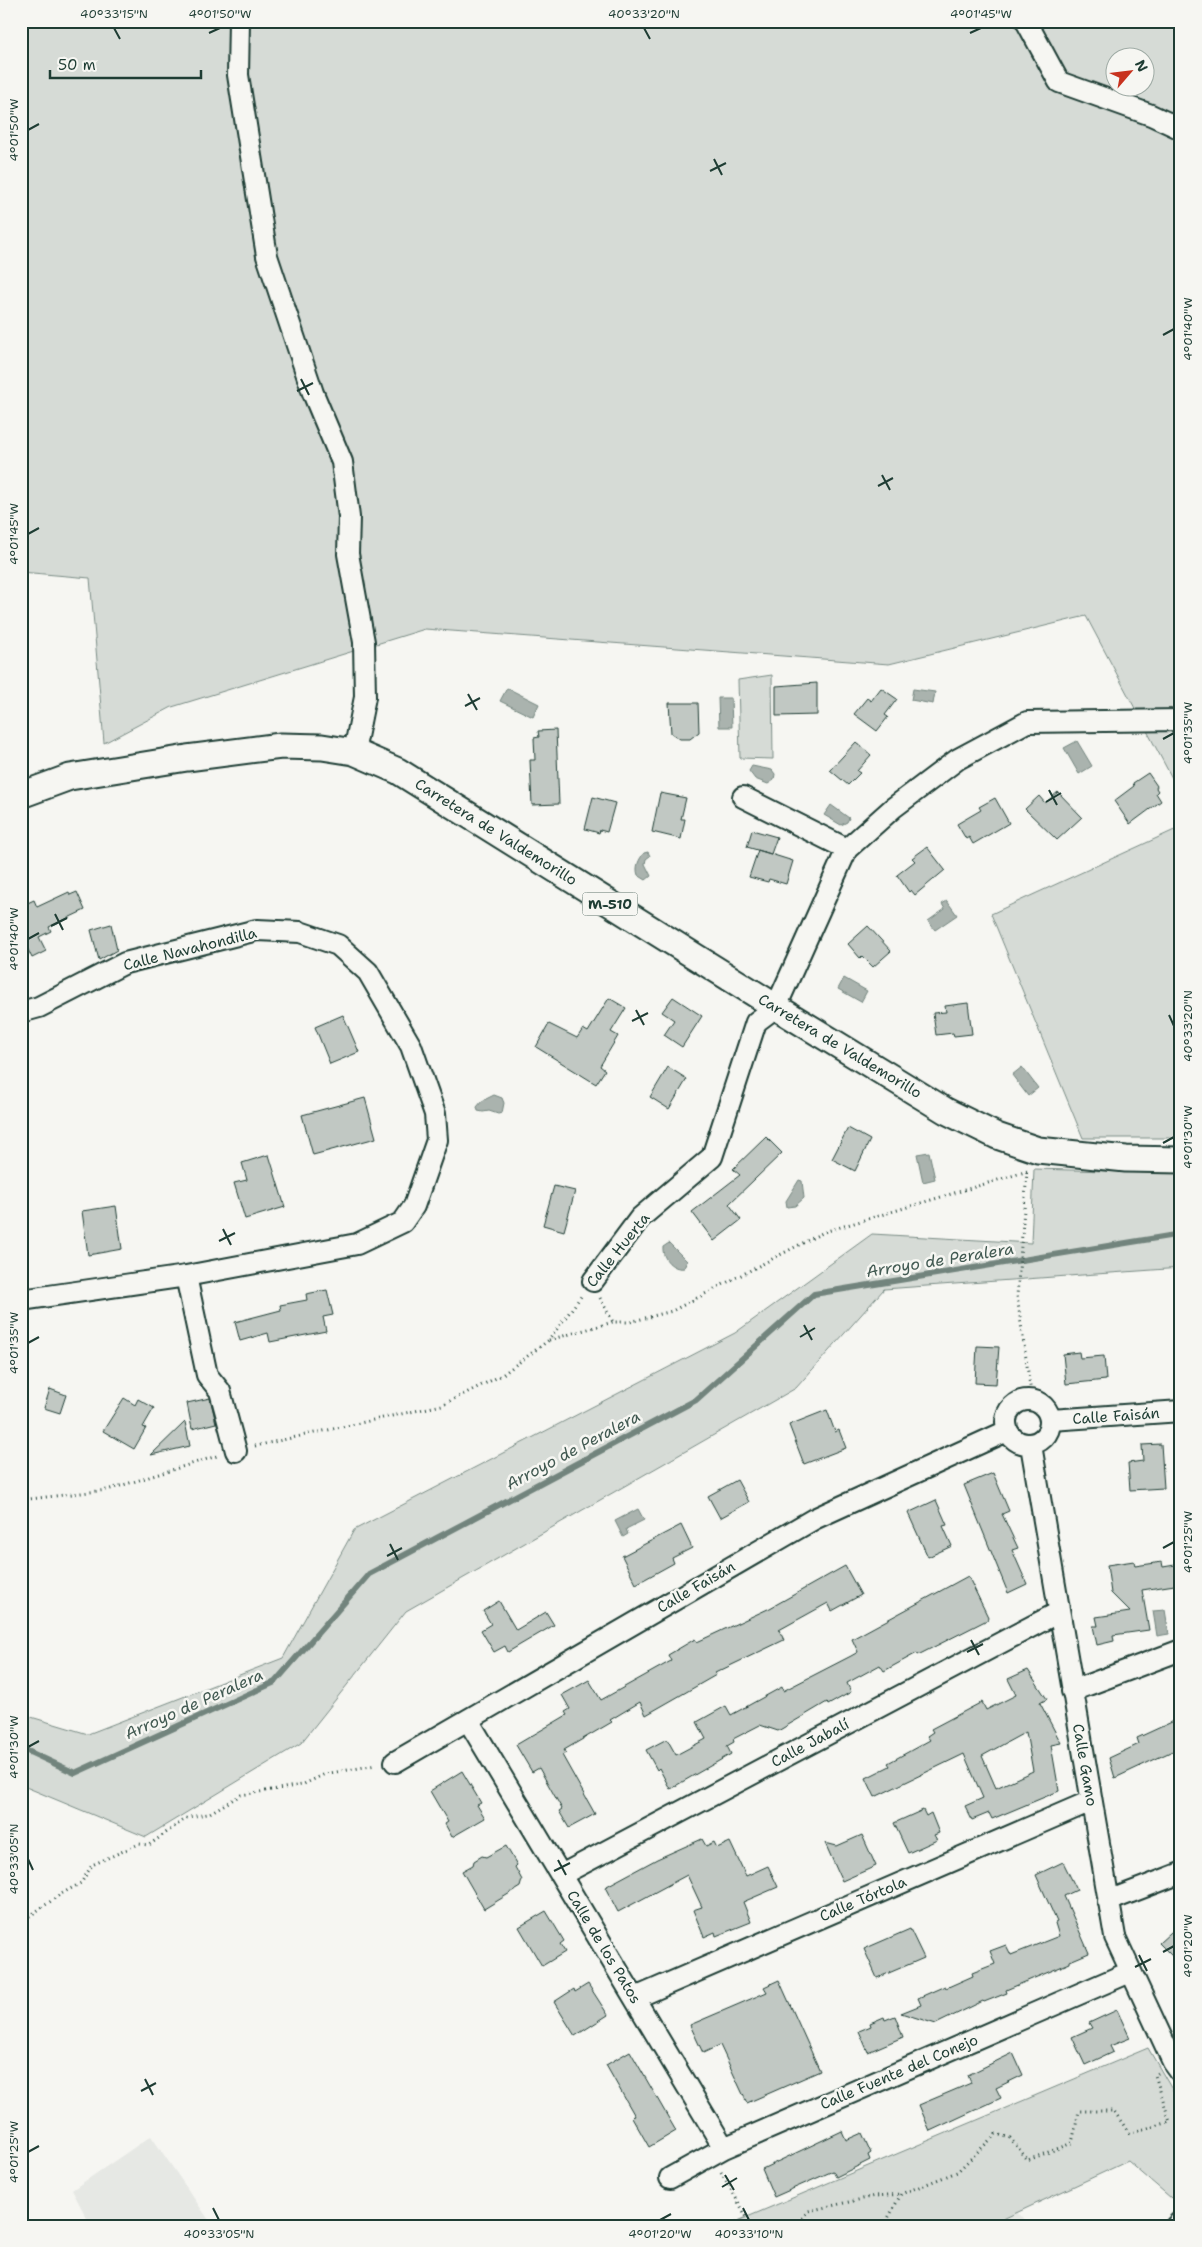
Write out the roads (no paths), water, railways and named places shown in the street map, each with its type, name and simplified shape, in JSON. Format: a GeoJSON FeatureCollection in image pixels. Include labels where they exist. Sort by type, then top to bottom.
{"type":"FeatureCollection","features":[{"type":"Feature","properties":{"kind":"main road","name":"Carretera de Valdemorillo"},"geometry":{"type":"LineString","coordinates":[[21,796],[70,777],[236,751],[281,746],[322,747],[354,752],[398,770],[776,1007],[946,1111],[997,1136],[1038,1150],[1126,1159],[1181,1160]]}},
{"type":"Feature","properties":{"kind":"street"},"geometry":{"type":"LineString","coordinates":[[240,21],[238,75],[267,256],[313,394],[342,462],[349,517],[348,554],[364,642],[365,697],[354,752]]}},
{"type":"Feature","properties":{"kind":"street"},"geometry":{"type":"LineString","coordinates":[[1026,21],[1059,82],[1151,115],[1181,129]]}},
{"type":"Feature","properties":{"kind":"street"},"geometry":{"type":"LineString","coordinates":[[776,1007],[847,849],[893,808],[958,759],[1027,722],[1181,720]]}},
{"type":"Feature","properties":{"kind":"street"},"geometry":{"type":"LineString","coordinates":[[743,797],[847,849]]}},
{"type":"Feature","properties":{"kind":"street","name":"Calle Navahondilla"},"geometry":{"type":"LineString","coordinates":[[21,1012],[39,1007],[125,963],[258,930],[300,932],[338,945],[368,972],[411,1046],[435,1114],[437,1140],[414,1206],[403,1222],[358,1244],[186,1276],[21,1300]]}},
{"type":"Feature","properties":{"kind":"street","name":"Calle Huerta"},"geometry":{"type":"LineString","coordinates":[[593,1280],[640,1218],[712,1157],[756,1022],[776,1007]]}},
{"type":"Feature","properties":{"kind":"street"},"geometry":{"type":"LineString","coordinates":[[186,1276],[207,1375],[220,1391],[236,1450]]}},
{"type":"Feature","properties":{"kind":"street"},"geometry":{"type":"LineString","coordinates":[[1023,1400],[1032,1400],[1041,1404],[1048,1411],[1051,1420],[1050,1429],[1046,1436],[1040,1442],[1031,1445],[1022,1444],[1013,1439],[1007,1431],[1006,1421],[1008,1412],[1014,1404],[1023,1400]]}},
{"type":"Feature","properties":{"kind":"street","name":"Calle Faisán"},"geometry":{"type":"LineString","coordinates":[[1051,1420],[1181,1411]]}},
{"type":"Feature","properties":{"kind":"street","name":"Calle Faisán"},"geometry":{"type":"LineString","coordinates":[[395,1762],[814,1519],[1007,1431]]}},
{"type":"Feature","properties":{"kind":"street","name":"Calle Gamo"},"geometry":{"type":"LineString","coordinates":[[1031,1445],[1115,1936],[1130,1972],[1177,2067]]}},
{"type":"Feature","properties":{"kind":"street","name":"Calle Jabalí"},"geometry":{"type":"LineString","coordinates":[[561,1875],[1059,1612]]}},
{"type":"Feature","properties":{"kind":"street"},"geometry":{"type":"LineString","coordinates":[[1072,1691],[1181,1650]]}},
{"type":"Feature","properties":{"kind":"street","name":"Calle de los Patos"},"geometry":{"type":"LineString","coordinates":[[468,1720],[635,1998],[717,2152]]}},
{"type":"Feature","properties":{"kind":"street","name":"Calle Tórtola"},"geometry":{"type":"LineString","coordinates":[[635,1998],[1091,1801]]}},
{"type":"Feature","properties":{"kind":"street"},"geometry":{"type":"LineString","coordinates":[[1108,1902],[1181,1873]]}},
{"type":"Feature","properties":{"kind":"street","name":"Calle Fuente del Conejo"},"geometry":{"type":"LineString","coordinates":[[670,2178],[717,2152],[1130,1972]]}},
{"type":"Feature","properties":{"kind":"street"},"geometry":{"type":"LineString","coordinates":[[1176,2226],[1181,2221]]}},
{"type":"Feature","properties":{"kind":"waterway","name":"Arroyo de Peralera"},"geometry":{"type":"LineString","coordinates":[[21,1748],[75,1773],[275,1682],[369,1574],[696,1400],[814,1294],[1181,1234]]}}]}
